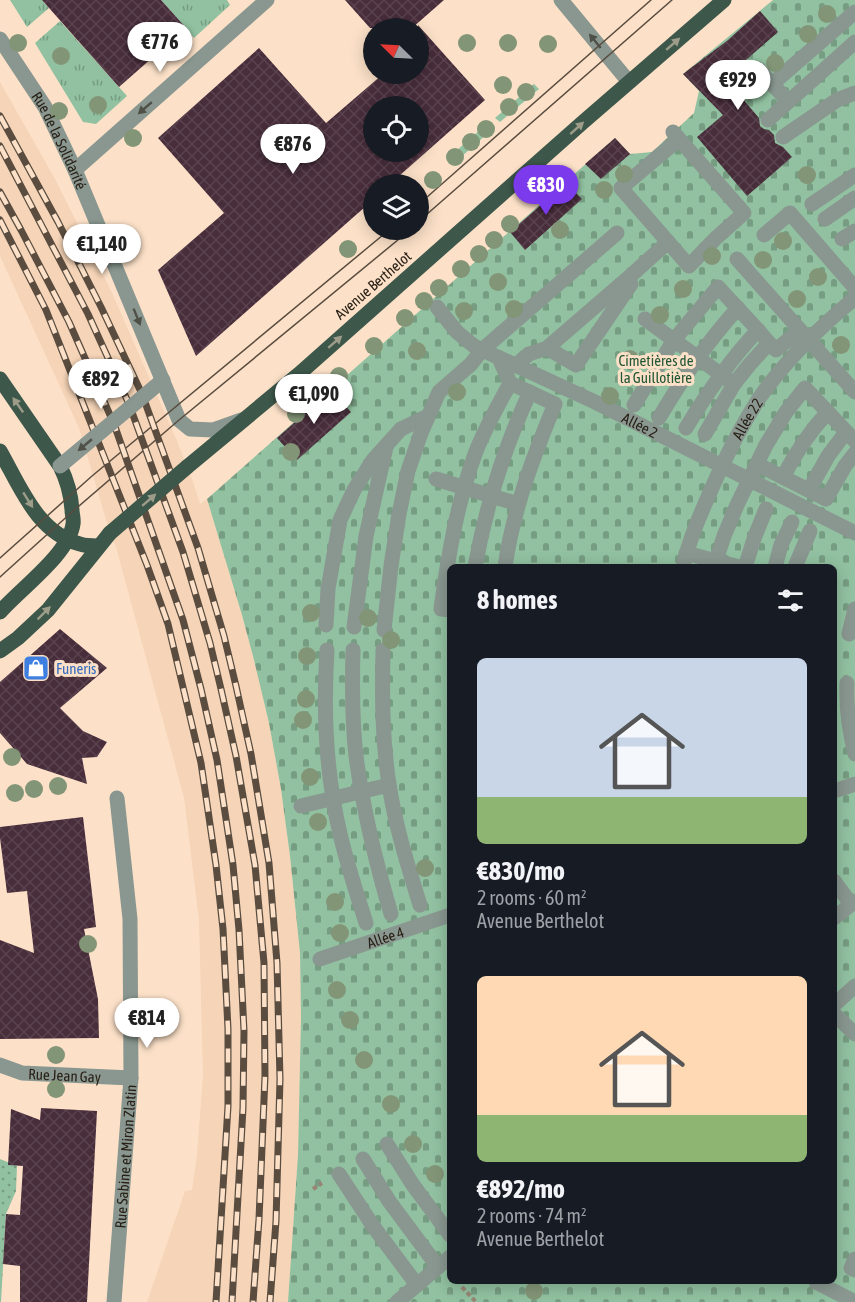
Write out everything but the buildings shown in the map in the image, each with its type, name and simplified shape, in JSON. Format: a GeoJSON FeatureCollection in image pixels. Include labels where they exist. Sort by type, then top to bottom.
{"type":"FeatureCollection","features":[{"type":"Feature","properties":{"kind":"main road","name":"Avenue Berthelot"},"geometry":{"type":"LineString","coordinates":[[0,651],[18,638],[48,610],[111,532],[298,374],[724,0]]}},
{"type":"Feature","properties":{"kind":"main road"},"geometry":{"type":"LineString","coordinates":[[0,379],[60,466],[71,496],[74,524],[55,559],[0,612]]}},
{"type":"Feature","properties":{"kind":"main road"},"geometry":{"type":"LineString","coordinates":[[0,451],[41,521],[67,540],[81,545],[98,546]]}},
{"type":"Feature","properties":{"kind":"street"},"geometry":{"type":"LineString","coordinates":[[75,170],[267,0]]}},
{"type":"Feature","properties":{"kind":"street"},"geometry":{"type":"LineString","coordinates":[[561,0],[629,82]]}},
{"type":"Feature","properties":{"kind":"street"},"geometry":{"type":"LineString","coordinates":[[772,84],[855,12]]}},
{"type":"Feature","properties":{"kind":"street","name":"Rue de la Solidarité"},"geometry":{"type":"LineString","coordinates":[[0,39],[45,107],[75,170],[179,420],[190,429],[213,430],[242,420]]}},
{"type":"Feature","properties":{"kind":"street"},"geometry":{"type":"LineString","coordinates":[[768,120],[855,42]]}},
{"type":"Feature","properties":{"kind":"street"},"geometry":{"type":"LineString","coordinates":[[758,69],[788,101]]}},
{"type":"Feature","properties":{"kind":"street"},"geometry":{"type":"LineString","coordinates":[[783,136],[837,100],[855,82]]}},
{"type":"Feature","properties":{"kind":"street"},"geometry":{"type":"LineString","coordinates":[[837,100],[855,93]]}},
{"type":"Feature","properties":{"kind":"street"},"geometry":{"type":"LineString","coordinates":[[676,136],[744,213],[689,266],[668,242],[621,188],[676,136]]}},
{"type":"Feature","properties":{"kind":"street"},"geometry":{"type":"LineString","coordinates":[[812,204],[855,175]]}},
{"type":"Feature","properties":{"kind":"street"},"geometry":{"type":"LineString","coordinates":[[825,219],[855,198]]}},
{"type":"Feature","properties":{"kind":"street"},"geometry":{"type":"LineString","coordinates":[[764,235],[790,213],[855,288]]}},
{"type":"Feature","properties":{"kind":"street"},"geometry":{"type":"LineString","coordinates":[[384,630],[391,566],[408,471],[439,392],[471,364],[482,350],[617,233]]}},
{"type":"Feature","properties":{"kind":"street"},"geometry":{"type":"LineString","coordinates":[[515,366],[529,354],[547,348],[668,242]]}},
{"type":"Feature","properties":{"kind":"street"},"geometry":{"type":"LineString","coordinates":[[737,260],[855,392]]}},
{"type":"Feature","properties":{"kind":"street"},"geometry":{"type":"LineString","coordinates":[[547,348],[576,365],[631,284],[627,279]]}},
{"type":"Feature","properties":{"kind":"street"},"geometry":{"type":"LineString","coordinates":[[634,405],[674,340],[718,287],[776,350],[805,335]]}},
{"type":"Feature","properties":{"kind":"street","name":"Allée 22"},"geometry":{"type":"LineString","coordinates":[[684,560],[704,505],[722,466],[761,396],[785,366],[805,335],[855,298]]}},
{"type":"Feature","properties":{"kind":"street","name":"Allée 2"},"geometry":{"type":"LineString","coordinates":[[437,307],[457,332],[474,346],[595,402],[855,532]]}},
{"type":"Feature","properties":{"kind":"street"},"geometry":{"type":"LineString","coordinates":[[659,418],[698,357],[720,327],[738,308]]}},
{"type":"Feature","properties":{"kind":"street"},"geometry":{"type":"LineString","coordinates":[[586,314],[602,326]]}},
{"type":"Feature","properties":{"kind":"street"},"geometry":{"type":"LineString","coordinates":[[645,319],[735,384]]}},
{"type":"Feature","properties":{"kind":"street"},"geometry":{"type":"LineString","coordinates":[[571,328],[591,343]]}},
{"type":"Feature","properties":{"kind":"street"},"geometry":{"type":"LineString","coordinates":[[686,428],[721,374],[742,346],[758,330]]}},
{"type":"Feature","properties":{"kind":"street"},"geometry":{"type":"LineString","coordinates":[[705,434],[735,384],[769,342]]}},
{"type":"Feature","properties":{"kind":"street"},"geometry":{"type":"LineString","coordinates":[[498,358],[510,383],[555,404],[533,458],[518,504],[506,564]]}},
{"type":"Feature","properties":{"kind":"street"},"geometry":{"type":"LineString","coordinates":[[60,466],[163,381]]}},
{"type":"Feature","properties":{"kind":"street"},"geometry":{"type":"LineString","coordinates":[[448,564],[464,487],[476,452],[510,383]]}},
{"type":"Feature","properties":{"kind":"street"},"geometry":{"type":"LineString","coordinates":[[684,560],[715,564],[737,505],[766,445],[786,411],[805,388],[851,436],[828,456],[808,490]]}},
{"type":"Feature","properties":{"kind":"street"},"geometry":{"type":"LineString","coordinates":[[477,564],[491,495],[517,420],[530,392]]}},
{"type":"Feature","properties":{"kind":"street"},"geometry":{"type":"LineString","coordinates":[[783,477],[795,454],[815,425],[828,412]]}},
{"type":"Feature","properties":{"kind":"street"},"geometry":{"type":"LineString","coordinates":[[326,625],[328,589],[340,519],[354,490],[373,460],[401,429],[428,417]]}},
{"type":"Feature","properties":{"kind":"street"},"geometry":{"type":"LineString","coordinates":[[354,627],[366,536],[387,445]]}},
{"type":"Feature","properties":{"kind":"street"},"geometry":{"type":"LineString","coordinates":[[757,464],[826,499],[855,453]]}},
{"type":"Feature","properties":{"kind":"street"},"geometry":{"type":"LineString","coordinates":[[436,479],[518,504]]}},
{"type":"Feature","properties":{"kind":"street"},"geometry":{"type":"LineString","coordinates":[[746,564],[766,509]]}},
{"type":"Feature","properties":{"kind":"street"},"geometry":{"type":"LineString","coordinates":[[776,564],[792,522]]}},
{"type":"Feature","properties":{"kind":"street"},"geometry":{"type":"LineString","coordinates":[[796,564],[810,531]]}},
{"type":"Feature","properties":{"kind":"street"},"geometry":{"type":"LineString","coordinates":[[447,567],[441,609],[447,610]]}},
{"type":"Feature","properties":{"kind":"street"},"geometry":{"type":"LineString","coordinates":[[849,634],[855,609]]}},
{"type":"Feature","properties":{"kind":"street"},"geometry":{"type":"LineString","coordinates":[[327,650],[325,722],[334,798],[341,837],[366,923]]}},
{"type":"Feature","properties":{"kind":"street"},"geometry":{"type":"LineString","coordinates":[[353,650],[356,755],[362,792],[391,914]]}},
{"type":"Feature","properties":{"kind":"street"},"geometry":{"type":"LineString","coordinates":[[383,650],[382,717],[389,785],[406,859],[420,905]]}},
{"type":"Feature","properties":{"kind":"street"},"geometry":{"type":"LineString","coordinates":[[847,683],[846,724],[855,754]]}},
{"type":"Feature","properties":{"kind":"street"},"geometry":{"type":"LineString","coordinates":[[837,789],[855,783]]}},
{"type":"Feature","properties":{"kind":"street"},"geometry":{"type":"LineString","coordinates":[[301,806],[389,785]]}},
{"type":"Feature","properties":{"kind":"street","name":"Rue Sabine et Miron Zlatin"},"geometry":{"type":"LineString","coordinates":[[114,1302],[131,1078],[130,919],[117,798]]}},
{"type":"Feature","properties":{"kind":"street"},"geometry":{"type":"LineString","coordinates":[[837,884],[853,903],[837,916]]}},
{"type":"Feature","properties":{"kind":"street","name":"Allée 4"},"geometry":{"type":"LineString","coordinates":[[320,959],[447,916]]}},
{"type":"Feature","properties":{"kind":"street"},"geometry":{"type":"LineString","coordinates":[[837,1003],[854,989]]}},
{"type":"Feature","properties":{"kind":"street"},"geometry":{"type":"LineString","coordinates":[[837,1017],[855,1034]]}},
{"type":"Feature","properties":{"kind":"street","name":"Rue Jean Gay"},"geometry":{"type":"LineString","coordinates":[[0,1065],[22,1073],[131,1078]]}},
{"type":"Feature","properties":{"kind":"street"},"geometry":{"type":"LineString","coordinates":[[387,1144],[412,1185],[447,1231]]}},
{"type":"Feature","properties":{"kind":"street"},"geometry":{"type":"LineString","coordinates":[[363,1159],[389,1201],[438,1267]]}},
{"type":"Feature","properties":{"kind":"street"},"geometry":{"type":"LineString","coordinates":[[339,1174],[373,1226],[417,1285]]}},
{"type":"Feature","properties":{"kind":"street"},"geometry":{"type":"LineString","coordinates":[[855,1259],[850,1268],[855,1270]]}},
{"type":"Feature","properties":{"kind":"street"},"geometry":{"type":"LineString","coordinates":[[397,1302],[447,1260]]}},
{"type":"Feature","properties":{"kind":"street"},"geometry":{"type":"LineString","coordinates":[[820,1284],[855,1302]]}},
{"type":"Feature","properties":{"kind":"path"},"geometry":{"type":"LineString","coordinates":[[462,1287],[476,1302]]}},
{"type":"Feature","properties":{"kind":"shaded area"},"geometry":{"type":"Polygon","coordinates":[[[0,82],[55,179],[113,295],[177,441],[200,504],[207,499],[242,615],[269,723],[281,789],[300,953],[298,1155],[288,1302],[147,1302],[185,1191],[192,1190],[197,1155],[203,1075],[199,920],[184,798],[116,547],[79,428],[0,256],[0,82]]]}},
{"type":"Feature","properties":{"kind":"green space"},"geometry":{"type":"Polygon","coordinates":[[[10,0],[42,0],[49,8],[27,27],[10,0]]]}},
{"type":"Feature","properties":{"kind":"green space"},"geometry":{"type":"Polygon","coordinates":[[[161,0],[227,0],[230,5],[194,38],[161,0]]]}},
{"type":"Feature","properties":{"kind":"green space","name":"Cimetières de la Guillotière"},"geometry":{"type":"Polygon","coordinates":[[[773,0],[855,0],[855,1302],[288,1302],[298,1155],[300,953],[281,789],[269,723],[242,615],[207,499],[615,138],[630,154],[652,152],[694,113],[699,91],[683,74],[773,0]]]}},
{"type":"Feature","properties":{"kind":"green space"},"geometry":{"type":"Polygon","coordinates":[[[60,21],[127,96],[96,124],[83,122],[35,43],[60,21]]]}},
{"type":"Feature","properties":{"kind":"green space"},"geometry":{"type":"Polygon","coordinates":[[[534,84],[539,89],[500,122],[495,118],[534,84]]]}},
{"type":"Feature","properties":{"kind":"green space"},"geometry":{"type":"Polygon","coordinates":[[[490,121],[495,127],[452,165],[447,159],[490,121]]]}},
{"type":"Feature","properties":{"kind":"green space"},"geometry":{"type":"Polygon","coordinates":[[[0,1159],[17,1166],[16,1191],[6,1214],[1,1302],[0,1302],[0,1159]]]}},
{"type":"Feature","properties":{"kind":"tram line"},"geometry":{"type":"LineString","coordinates":[[429,195],[651,0]]}},
{"type":"Feature","properties":{"kind":"tram line"},"geometry":{"type":"LineString","coordinates":[[429,212],[672,0]]}},
{"type":"Feature","properties":{"kind":"tram line"},"geometry":{"type":"LineString","coordinates":[[0,558],[92,476],[377,240]]}},
{"type":"Feature","properties":{"kind":"tram line"},"geometry":{"type":"LineString","coordinates":[[0,577],[179,420],[398,240]]}},
{"type":"Feature","properties":{"kind":"railway"},"geometry":{"type":"LineString","coordinates":[[0,116],[58,222],[142,394],[198,548],[236,686],[251,754],[269,863],[277,963],[280,1079],[276,1221],[270,1302]]}},
{"type":"Feature","properties":{"kind":"railway"},"geometry":{"type":"LineString","coordinates":[[0,146],[88,314],[129,404],[183,552],[210,643],[236,756],[255,865],[264,963],[265,1076],[253,1302]]}},
{"type":"Feature","properties":{"kind":"railway"},"geometry":{"type":"LineString","coordinates":[[0,192],[69,322],[114,424],[183,620],[217,760],[233,865],[244,1031],[243,1108],[232,1302]]}},
{"type":"Feature","properties":{"kind":"railway"},"geometry":{"type":"LineString","coordinates":[[0,220],[46,310],[147,565],[168,624],[201,763],[223,929],[228,1029],[228,1106],[216,1302]]}},
{"type":"Feature","properties":{"kind":"place","name":"Funeris"},"geometry":{"type":"Point","coordinates":[36,668]}}]}
